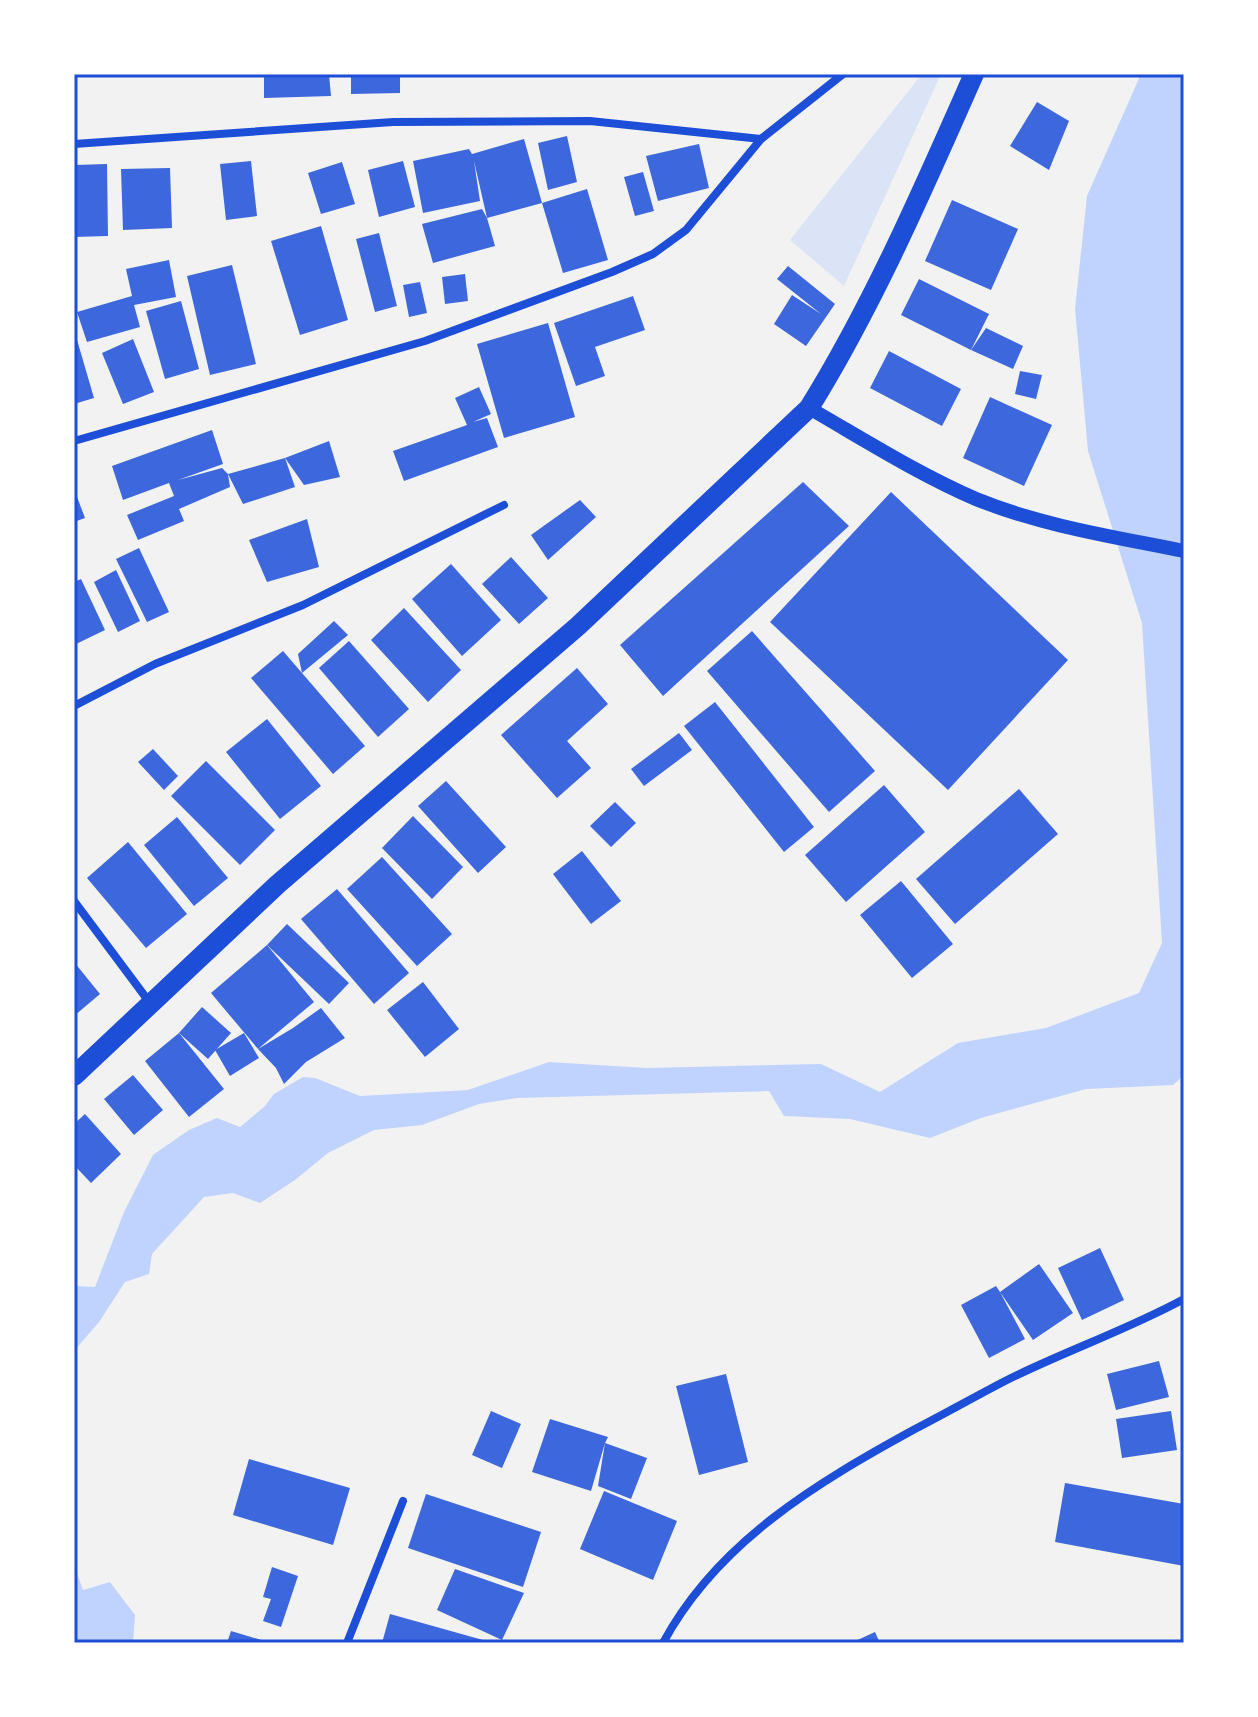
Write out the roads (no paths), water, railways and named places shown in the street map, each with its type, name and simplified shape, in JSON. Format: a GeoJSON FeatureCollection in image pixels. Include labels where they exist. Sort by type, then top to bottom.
{"type":"FeatureCollection","features":[{"type":"Feature","properties":{"kind":"main road"},"geometry":{"type":"LineString","coordinates":[[74,1076],[278,884],[578,626],[809,408],[836,363],[927,180],[974,74]]}},
{"type":"Feature","properties":{"kind":"street"},"geometry":{"type":"LineString","coordinates":[[74,441],[425,341],[653,254],[686,230],[761,139],[843,74]]}},
{"type":"Feature","properties":{"kind":"street"},"geometry":{"type":"LineString","coordinates":[[74,144],[393,122],[590,121],[761,139]]}},
{"type":"Feature","properties":{"kind":"street"},"geometry":{"type":"LineString","coordinates":[[809,408],[934,479],[976,499],[1015,513],[1184,551]]}},
{"type":"Feature","properties":{"kind":"street"},"geometry":{"type":"LineString","coordinates":[[74,706],[155,664],[303,605],[504,505]]}},
{"type":"Feature","properties":{"kind":"street"},"geometry":{"type":"LineString","coordinates":[[74,901],[152,1005]]}},
{"type":"Feature","properties":{"kind":"street"},"geometry":{"type":"LineString","coordinates":[[663,1643],[711,1574],[766,1523],[807,1492],[848,1465],[1007,1380],[1184,1299]]}},
{"type":"Feature","properties":{"kind":"street"},"geometry":{"type":"LineString","coordinates":[[347,1643],[403,1501]]}},
{"type":"Feature","properties":{"kind":"water"},"geometry":{"type":"Polygon","coordinates":[[[1141,74],[1184,74],[1184,1075],[1173,1085],[1086,1089],[981,1118],[930,1138],[850,1119],[784,1116],[769,1091],[517,1098],[479,1104],[422,1125],[374,1130],[328,1153],[260,1203],[233,1193],[204,1197],[152,1254],[149,1274],[125,1282],[99,1322],[74,1351],[74,1286],[95,1287],[124,1212],[153,1155],[189,1130],[217,1118],[240,1127],[274,1094],[303,1077],[315,1078],[360,1096],[468,1090],[549,1062],[646,1068],[821,1064],[880,1092],[958,1043],[1046,1028],[1139,993],[1162,943],[1142,623],[1088,451],[1075,309],[1087,196],[1141,74]]]}},
{"type":"Feature","properties":{"kind":"water"},"geometry":{"type":"Polygon","coordinates":[[[74,1565],[83,1590],[110,1582],[135,1615],[133,1643],[74,1643],[74,1565]]]}}]}
